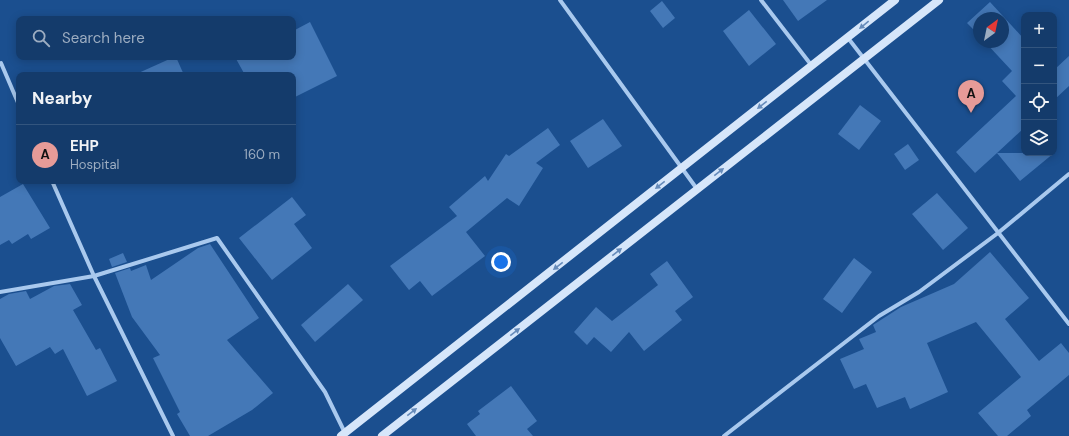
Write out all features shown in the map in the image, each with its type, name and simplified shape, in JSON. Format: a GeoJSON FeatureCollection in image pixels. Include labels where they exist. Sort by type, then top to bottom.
{"type":"FeatureCollection","features":[{"type":"Feature","properties":{"kind":"main road"},"geometry":{"type":"LineString","coordinates":[[344,435],[895,0]]}},
{"type":"Feature","properties":{"kind":"main road"},"geometry":{"type":"LineString","coordinates":[[382,436],[939,0]]}},
{"type":"Feature","properties":{"kind":"street"},"geometry":{"type":"LineString","coordinates":[[560,0],[697,189]]}},
{"type":"Feature","properties":{"kind":"street"},"geometry":{"type":"LineString","coordinates":[[761,0],[812,66]]}},
{"type":"Feature","properties":{"kind":"street"},"geometry":{"type":"LineString","coordinates":[[848,38],[1069,324]]}},
{"type":"Feature","properties":{"kind":"street"},"geometry":{"type":"LineString","coordinates":[[1,63],[16,98]]}},
{"type":"Feature","properties":{"kind":"street"},"geometry":{"type":"LineString","coordinates":[[724,436],[879,316],[919,292],[998,233],[1069,174]]}},
{"type":"Feature","properties":{"kind":"street"},"geometry":{"type":"LineString","coordinates":[[53,184],[94,276],[173,436]]}},
{"type":"Feature","properties":{"kind":"street"},"geometry":{"type":"LineString","coordinates":[[0,292],[94,276],[217,238],[325,392],[344,435]]}},
{"type":"Feature","properties":{"kind":"building"},"geometry":{"type":"Polygon","coordinates":[[[783,0],[827,0],[798,21],[783,0]]]}},
{"type":"Feature","properties":{"kind":"building"},"geometry":{"type":"Polygon","coordinates":[[[662,1],[675,18],[663,28],[650,11],[662,1]]]}},
{"type":"Feature","properties":{"kind":"building"},"geometry":{"type":"Polygon","coordinates":[[[990,2],[999,12],[979,12],[990,2]]]}},
{"type":"Feature","properties":{"kind":"building"},"geometry":{"type":"Polygon","coordinates":[[[749,10],[776,44],[749,66],[723,31],[749,10]]]}},
{"type":"Feature","properties":{"kind":"building"},"geometry":{"type":"Polygon","coordinates":[[[973,18],[973,29],[967,23],[973,18]]]}},
{"type":"Feature","properties":{"kind":"building"},"geometry":{"type":"Polygon","coordinates":[[[310,22],[337,76],[296,96],[296,72],[243,72],[237,60],[296,60],[296,29],[310,22]]]}},
{"type":"Feature","properties":{"kind":"building"},"geometry":{"type":"Polygon","coordinates":[[[1009,23],[1021,36],[1021,131],[975,173],[956,152],[1016,96],[1002,81],[1012,71],[991,48],[1009,48],[1009,23]]]}},
{"type":"Feature","properties":{"kind":"building"},"geometry":{"type":"Polygon","coordinates":[[[1069,56],[1069,86],[1057,97],[1057,84],[1057,67],[1069,56]]]}},
{"type":"Feature","properties":{"kind":"building"},"geometry":{"type":"Polygon","coordinates":[[[167,60],[177,60],[183,72],[141,72],[167,60]]]}},
{"type":"Feature","properties":{"kind":"building"},"geometry":{"type":"Polygon","coordinates":[[[860,105],[881,121],[859,150],[838,134],[860,105]]]}},
{"type":"Feature","properties":{"kind":"building"},"geometry":{"type":"Polygon","coordinates":[[[603,119],[622,146],[588,168],[570,141],[603,119]]]}},
{"type":"Feature","properties":{"kind":"building"},"geometry":{"type":"Polygon","coordinates":[[[548,128],[560,145],[536,163],[543,168],[519,206],[507,198],[466,232],[485,256],[432,296],[420,281],[409,290],[390,266],[457,216],[449,207],[485,176],[488,181],[506,154],[509,156],[548,128]]]}},
{"type":"Feature","properties":{"kind":"building"},"geometry":{"type":"Polygon","coordinates":[[[908,144],[919,160],[905,170],[894,154],[908,144]]]}},
{"type":"Feature","properties":{"kind":"building"},"geometry":{"type":"Polygon","coordinates":[[[997,153],[1021,153],[1021,156],[1050,156],[1020,181],[997,153]]]}},
{"type":"Feature","properties":{"kind":"building"},"geometry":{"type":"Polygon","coordinates":[[[23,184],[50,228],[31,239],[28,234],[12,244],[9,240],[0,245],[0,197],[23,184]]]}},
{"type":"Feature","properties":{"kind":"building"},"geometry":{"type":"Polygon","coordinates":[[[937,193],[968,228],[943,250],[912,214],[937,193]]]}},
{"type":"Feature","properties":{"kind":"building"},"geometry":{"type":"Polygon","coordinates":[[[292,197],[306,215],[294,224],[312,248],[272,280],[239,238],[292,197]]]}},
{"type":"Feature","properties":{"kind":"building"},"geometry":{"type":"Polygon","coordinates":[[[210,244],[259,318],[227,340],[273,393],[252,410],[208,436],[190,436],[177,414],[180,412],[153,358],[160,355],[132,317],[115,273],[130,268],[131,271],[146,265],[151,280],[198,248],[210,244]]]}},
{"type":"Feature","properties":{"kind":"building"},"geometry":{"type":"Polygon","coordinates":[[[990,252],[1029,298],[1005,319],[1039,361],[1061,343],[1069,353],[1069,375],[1027,410],[1031,416],[1007,436],[998,436],[978,413],[1021,377],[976,322],[927,343],[948,392],[910,409],[905,397],[877,408],[866,384],[854,389],[840,359],[864,349],[859,339],[876,332],[873,325],[901,307],[954,284],[990,252]]]}},
{"type":"Feature","properties":{"kind":"building"},"geometry":{"type":"Polygon","coordinates":[[[123,253],[127,262],[112,267],[109,259],[123,253]]]}},
{"type":"Feature","properties":{"kind":"building"},"geometry":{"type":"Polygon","coordinates":[[[854,258],[872,272],[842,313],[823,299],[854,258]]]}},
{"type":"Feature","properties":{"kind":"building"},"geometry":{"type":"Polygon","coordinates":[[[667,261],[693,297],[675,311],[682,320],[644,351],[629,332],[611,352],[594,337],[587,345],[574,332],[596,307],[612,321],[658,285],[650,274],[667,261]]]}},
{"type":"Feature","properties":{"kind":"building"},"geometry":{"type":"Polygon","coordinates":[[[70,284],[82,305],[73,310],[96,350],[100,348],[117,381],[87,396],[63,349],[55,354],[50,347],[16,366],[0,338],[0,299],[9,294],[26,291],[30,299],[54,286],[70,284]]]}},
{"type":"Feature","properties":{"kind":"building"},"geometry":{"type":"Polygon","coordinates":[[[348,284],[363,300],[315,342],[301,325],[348,284]]]}},
{"type":"Feature","properties":{"kind":"building"},"geometry":{"type":"Polygon","coordinates":[[[511,386],[537,421],[527,429],[533,436],[476,436],[467,424],[480,414],[478,411],[511,386]]]}},
{"type":"Feature","properties":{"kind":"place","name":"EHP"},"geometry":{"type":"Point","coordinates":[971,113]}}]}
